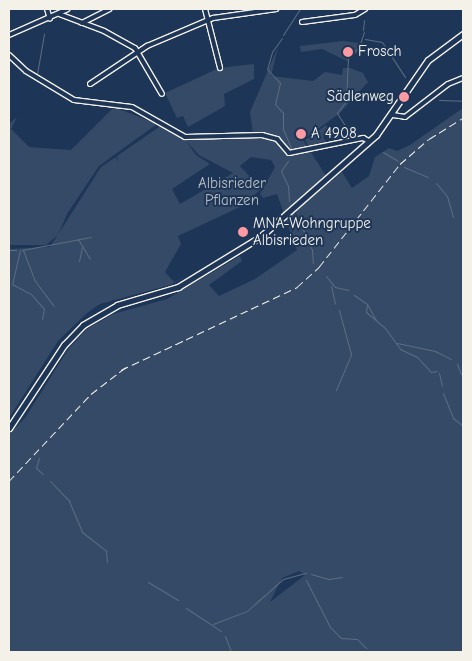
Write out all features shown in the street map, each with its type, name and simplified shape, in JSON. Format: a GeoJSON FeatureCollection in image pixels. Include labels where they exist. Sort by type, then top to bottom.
{"type":"FeatureCollection","features":[{"type":"Feature","properties":{"kind":"main road"},"geometry":{"type":"LineString","coordinates":[[9,428],[64,345],[87,322],[117,305],[178,287],[252,242],[369,141],[393,115],[428,60],[463,34]]}},
{"type":"Feature","properties":{"kind":"street"},"geometry":{"type":"LineString","coordinates":[[47,9],[50,19]]}},
{"type":"Feature","properties":{"kind":"street"},"geometry":{"type":"LineString","coordinates":[[9,35],[50,19],[68,9]]}},
{"type":"Feature","properties":{"kind":"street"},"geometry":{"type":"LineString","coordinates":[[82,23],[110,9]]}},
{"type":"Feature","properties":{"kind":"street"},"geometry":{"type":"LineString","coordinates":[[206,9],[220,68]]}},
{"type":"Feature","properties":{"kind":"street"},"geometry":{"type":"LineString","coordinates":[[90,84],[139,51],[209,20],[276,9]]}},
{"type":"Feature","properties":{"kind":"street"},"geometry":{"type":"LineString","coordinates":[[302,22],[355,15],[365,9]]}},
{"type":"Feature","properties":{"kind":"street"},"geometry":{"type":"LineString","coordinates":[[59,14],[104,30],[139,51],[162,94]]}},
{"type":"Feature","properties":{"kind":"street"},"geometry":{"type":"LineString","coordinates":[[9,55],[36,78],[74,100],[132,108],[185,137],[262,135],[276,139],[290,153],[363,138],[369,141]]}},
{"type":"Feature","properties":{"kind":"street"},"geometry":{"type":"LineString","coordinates":[[393,115],[405,117],[448,84],[463,78]]}},
{"type":"Feature","properties":{"kind":"green space"},"geometry":{"type":"Polygon","coordinates":[[[343,41],[359,43],[359,51],[347,61],[322,49],[301,52],[300,46],[343,41]]]}},
{"type":"Feature","properties":{"kind":"green space","name":"Albisrieder Pflanzen"},"geometry":{"type":"Polygon","coordinates":[[[278,47],[271,76],[313,81],[325,72],[342,75],[343,68],[350,68],[363,73],[368,82],[340,113],[303,140],[330,182],[342,172],[352,188],[369,176],[375,157],[389,148],[397,151],[410,145],[463,108],[463,652],[9,652],[9,434],[25,418],[69,348],[87,329],[113,314],[167,299],[240,256],[242,261],[209,285],[219,296],[255,279],[297,250],[277,194],[263,198],[260,194],[275,167],[271,160],[251,157],[240,166],[261,189],[242,206],[178,236],[181,244],[165,272],[174,282],[185,277],[170,285],[100,304],[87,313],[58,341],[9,418],[9,249],[50,247],[101,167],[116,157],[118,162],[117,156],[162,125],[185,140],[253,134],[250,112],[278,47]],[[185,140],[196,155],[210,164],[172,189],[180,204],[233,173],[199,155],[185,140]],[[299,571],[282,578],[270,602],[305,575],[299,571]]]}},
{"type":"Feature","properties":{"kind":"green space"},"geometry":{"type":"Polygon","coordinates":[[[254,64],[254,79],[224,94],[225,106],[188,127],[183,116],[177,118],[165,93],[219,68],[254,64]]]}},
{"type":"Feature","properties":{"kind":"green space"},"geometry":{"type":"Polygon","coordinates":[[[114,107],[157,124],[99,166],[67,214],[58,235],[46,245],[9,245],[9,124],[17,117],[11,129],[29,147],[71,150],[114,107]]]}},
{"type":"Feature","properties":{"kind":"green space"},"geometry":{"type":"Polygon","coordinates":[[[326,125],[332,133],[323,137],[326,142],[308,146],[305,140],[326,125]]]}},
{"type":"Feature","properties":{"kind":"waterway"},"geometry":{"type":"LineString","coordinates":[[283,35],[300,9]]}},
{"type":"Feature","properties":{"kind":"waterway"},"geometry":{"type":"LineString","coordinates":[[363,30],[364,20]]}},
{"type":"Feature","properties":{"kind":"waterway"},"geometry":{"type":"LineString","coordinates":[[346,127],[337,113],[346,101],[348,58],[359,47],[364,32]]}},
{"type":"Feature","properties":{"kind":"waterway"},"geometry":{"type":"LineString","coordinates":[[37,74],[44,34]]}},
{"type":"Feature","properties":{"kind":"waterway"},"geometry":{"type":"LineString","coordinates":[[282,38],[272,52],[267,69],[280,83],[275,104],[283,113],[283,129],[291,148]]}},
{"type":"Feature","properties":{"kind":"waterway"},"geometry":{"type":"LineString","coordinates":[[365,39],[382,42],[405,77]]}},
{"type":"Feature","properties":{"kind":"waterway"},"geometry":{"type":"LineString","coordinates":[[439,100],[463,101]]}},
{"type":"Feature","properties":{"kind":"waterway"},"geometry":{"type":"LineString","coordinates":[[383,152],[398,161]]}},
{"type":"Feature","properties":{"kind":"waterway"},"geometry":{"type":"LineString","coordinates":[[288,161],[281,171],[288,186],[289,201]]}},
{"type":"Feature","properties":{"kind":"waterway"},"geometry":{"type":"LineString","coordinates":[[404,167],[428,177]]}},
{"type":"Feature","properties":{"kind":"waterway"},"geometry":{"type":"LineString","coordinates":[[436,183],[447,196],[453,217]]}},
{"type":"Feature","properties":{"kind":"waterway"},"geometry":{"type":"LineString","coordinates":[[300,223],[312,250],[313,263]]}},
{"type":"Feature","properties":{"kind":"waterway"},"geometry":{"type":"LineString","coordinates":[[22,250],[91,237]]}},
{"type":"Feature","properties":{"kind":"waterway"},"geometry":{"type":"LineString","coordinates":[[78,239],[90,259]]}},
{"type":"Feature","properties":{"kind":"waterway"},"geometry":{"type":"LineString","coordinates":[[79,261],[82,247]]}},
{"type":"Feature","properties":{"kind":"waterway"},"geometry":{"type":"LineString","coordinates":[[9,250],[16,250]]}},
{"type":"Feature","properties":{"kind":"waterway"},"geometry":{"type":"LineString","coordinates":[[20,250],[12,284],[31,294],[44,309],[42,319]]}},
{"type":"Feature","properties":{"kind":"waterway"},"geometry":{"type":"LineString","coordinates":[[23,250],[35,281],[54,306]]}},
{"type":"Feature","properties":{"kind":"waterway"},"geometry":{"type":"LineString","coordinates":[[326,276],[335,287],[349,290]]}},
{"type":"Feature","properties":{"kind":"waterway"},"geometry":{"type":"LineString","coordinates":[[331,286],[335,304]]}},
{"type":"Feature","properties":{"kind":"waterway"},"geometry":{"type":"LineString","coordinates":[[354,295],[367,304],[366,312],[385,328],[400,349],[417,357],[431,372],[437,371]]}},
{"type":"Feature","properties":{"kind":"waterway"},"geometry":{"type":"LineString","coordinates":[[367,304],[376,320]]}},
{"type":"Feature","properties":{"kind":"waterway"},"geometry":{"type":"LineString","coordinates":[[336,390],[351,354],[339,310]]}},
{"type":"Feature","properties":{"kind":"waterway"},"geometry":{"type":"LineString","coordinates":[[397,343],[435,351],[451,359]]}},
{"type":"Feature","properties":{"kind":"waterway"},"geometry":{"type":"LineString","coordinates":[[457,364],[461,374]]}},
{"type":"Feature","properties":{"kind":"waterway"},"geometry":{"type":"LineString","coordinates":[[439,373],[442,386]]}},
{"type":"Feature","properties":{"kind":"waterway"},"geometry":{"type":"LineString","coordinates":[[443,393],[453,418],[462,425]]}},
{"type":"Feature","properties":{"kind":"waterway"},"geometry":{"type":"LineString","coordinates":[[39,458],[36,468],[43,474]]}},
{"type":"Feature","properties":{"kind":"waterway"},"geometry":{"type":"LineString","coordinates":[[50,481],[69,501],[82,532],[106,551],[107,562]]}},
{"type":"Feature","properties":{"kind":"waterway"},"geometry":{"type":"LineString","coordinates":[[213,624],[247,611],[283,579],[306,573]]}},
{"type":"Feature","properties":{"kind":"waterway"},"geometry":{"type":"LineString","coordinates":[[311,574],[329,579],[342,577]]}},
{"type":"Feature","properties":{"kind":"waterway"},"geometry":{"type":"LineString","coordinates":[[306,580],[330,627],[341,638],[357,639],[366,648]]}},
{"type":"Feature","properties":{"kind":"waterway"},"geometry":{"type":"LineString","coordinates":[[148,582],[178,600]]}},
{"type":"Feature","properties":{"kind":"waterway"},"geometry":{"type":"LineString","coordinates":[[186,608],[221,631]]}},
{"type":"Feature","properties":{"kind":"waterway"},"geometry":{"type":"LineString","coordinates":[[225,636],[231,652]]}},
{"type":"Feature","properties":{"kind":"railway"},"geometry":{"type":"LineString","coordinates":[[121,370],[297,287],[319,267],[400,164],[429,139],[463,118]]}},
{"type":"Feature","properties":{"kind":"railway"},"geometry":{"type":"LineString","coordinates":[[9,481],[91,394],[126,367]]}},
{"type":"Feature","properties":{"kind":"place","name":"Frosch"},"geometry":{"type":"Point","coordinates":[348,52]}},
{"type":"Feature","properties":{"kind":"place","name":"Sädlenweg"},"geometry":{"type":"Point","coordinates":[404,97]}},
{"type":"Feature","properties":{"kind":"place","name":"A 4908"},"geometry":{"type":"Point","coordinates":[301,134]}},
{"type":"Feature","properties":{"kind":"place","name":"MNA-Wohngruppe Albisrieden"},"geometry":{"type":"Point","coordinates":[243,232]}}]}
